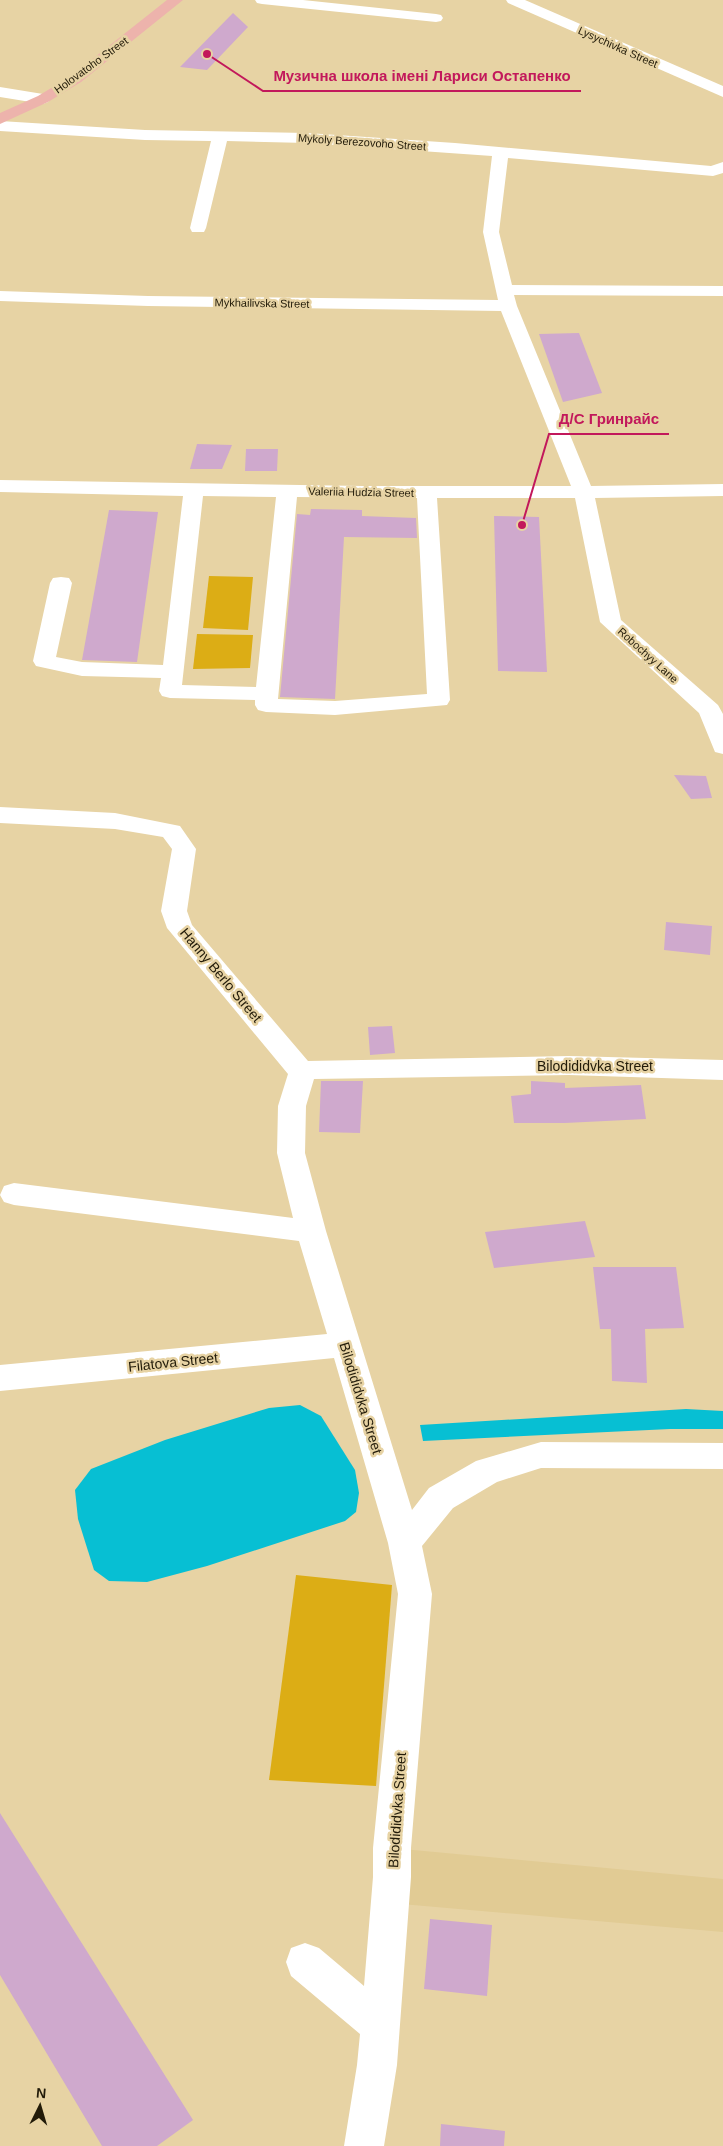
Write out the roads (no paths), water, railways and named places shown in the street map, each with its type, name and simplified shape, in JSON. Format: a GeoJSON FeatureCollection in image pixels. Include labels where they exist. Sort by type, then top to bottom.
{"type":"FeatureCollection","features":[{"type":"Feature","properties":{"kind":"main road","name":"Holovatoho Street"},"geometry":{"type":"LineString","coordinates":[[0,119],[43,99],[76,78],[176,0]]}},
{"type":"Feature","properties":{"kind":"street"},"geometry":{"type":"LineString","coordinates":[[262,0],[436,18]]}},
{"type":"Feature","properties":{"kind":"street","name":"Lysychivka Street"},"geometry":{"type":"LineString","coordinates":[[513,0],[723,92]]}},
{"type":"Feature","properties":{"kind":"street"},"geometry":{"type":"LineString","coordinates":[[0,92],[43,99]]}},
{"type":"Feature","properties":{"kind":"street","name":"Mykoly Berezovoho Street"},"geometry":{"type":"LineString","coordinates":[[0,126],[145,135],[307,138],[501,152],[713,171],[723,168]]}},
{"type":"Feature","properties":{"kind":"street"},"geometry":{"type":"LineString","coordinates":[[198,228],[220,137]]}},
{"type":"Feature","properties":{"kind":"street"},"geometry":{"type":"LineString","coordinates":[[501,152],[491,232],[506,298]]}},
{"type":"Feature","properties":{"kind":"street","name":"Mykhailivska Street"},"geometry":{"type":"LineString","coordinates":[[0,296],[148,301],[506,298],[723,291]]}},
{"type":"Feature","properties":{"kind":"street","name":"Robochyy Lane"},"geometry":{"type":"LineString","coordinates":[[506,298],[584,493],[611,622],[710,710],[723,748]]}},
{"type":"Feature","properties":{"kind":"street","name":"Valeriia Hudzia Street"},"geometry":{"type":"LineString","coordinates":[[0,486],[427,493],[584,493],[723,490]]}},
{"type":"Feature","properties":{"kind":"street"},"geometry":{"type":"LineString","coordinates":[[194,490],[170,691],[268,694]]}},
{"type":"Feature","properties":{"kind":"street"},"geometry":{"type":"LineString","coordinates":[[287,492],[266,705],[335,708],[438,700],[427,493]]}},
{"type":"Feature","properties":{"kind":"street"},"geometry":{"type":"LineString","coordinates":[[61,584],[44,661],[82,669],[173,672]]}},
{"type":"Feature","properties":{"kind":"street","name":"Hanny Berlo Street"},"geometry":{"type":"LineString","coordinates":[[0,815],[115,821],[171,831],[184,849],[174,911],[180,928],[302,1072]]}},
{"type":"Feature","properties":{"kind":"street","name":"Bilodididvka Street"},"geometry":{"type":"LineString","coordinates":[[364,2146],[377,2065],[392,1877],[392,1848],[415,1594],[404,1543],[311,1232],[291,1153],[292,1106],[302,1072],[312,1069],[568,1065],[723,1070]]}},
{"type":"Feature","properties":{"kind":"street"},"geometry":{"type":"LineString","coordinates":[[14,1194],[311,1232]]}},
{"type":"Feature","properties":{"kind":"street","name":"Filatova Street"},"geometry":{"type":"LineString","coordinates":[[0,1378],[345,1345]]}},
{"type":"Feature","properties":{"kind":"street"},"geometry":{"type":"LineString","coordinates":[[404,1543],[441,1498],[487,1471],[541,1454],[723,1456]]}},
{"type":"Feature","properties":{"kind":"street"},"geometry":{"type":"LineString","coordinates":[[305,1962],[380,2025]]}},
{"type":"Feature","properties":{"kind":"water"},"geometry":{"type":"Polygon","coordinates":[[[300,1405],[321,1416],[355,1470],[359,1493],[356,1512],[345,1521],[207,1566],[147,1582],[109,1581],[94,1570],[78,1519],[75,1490],[91,1469],[165,1440],[269,1408],[300,1405]]]}},
{"type":"Feature","properties":{"kind":"water"},"geometry":{"type":"Polygon","coordinates":[[[686,1409],[723,1411],[723,1429],[670,1429],[423,1441],[420,1425],[686,1409]]]}},
{"type":"Feature","properties":{"kind":"place","name":"Музична школа імені Лариси Остапенко"},"geometry":{"type":"Point","coordinates":[207,54]}},
{"type":"Feature","properties":{"kind":"place","name":"Д/С Гринрайс"},"geometry":{"type":"Point","coordinates":[522,525]}}]}
